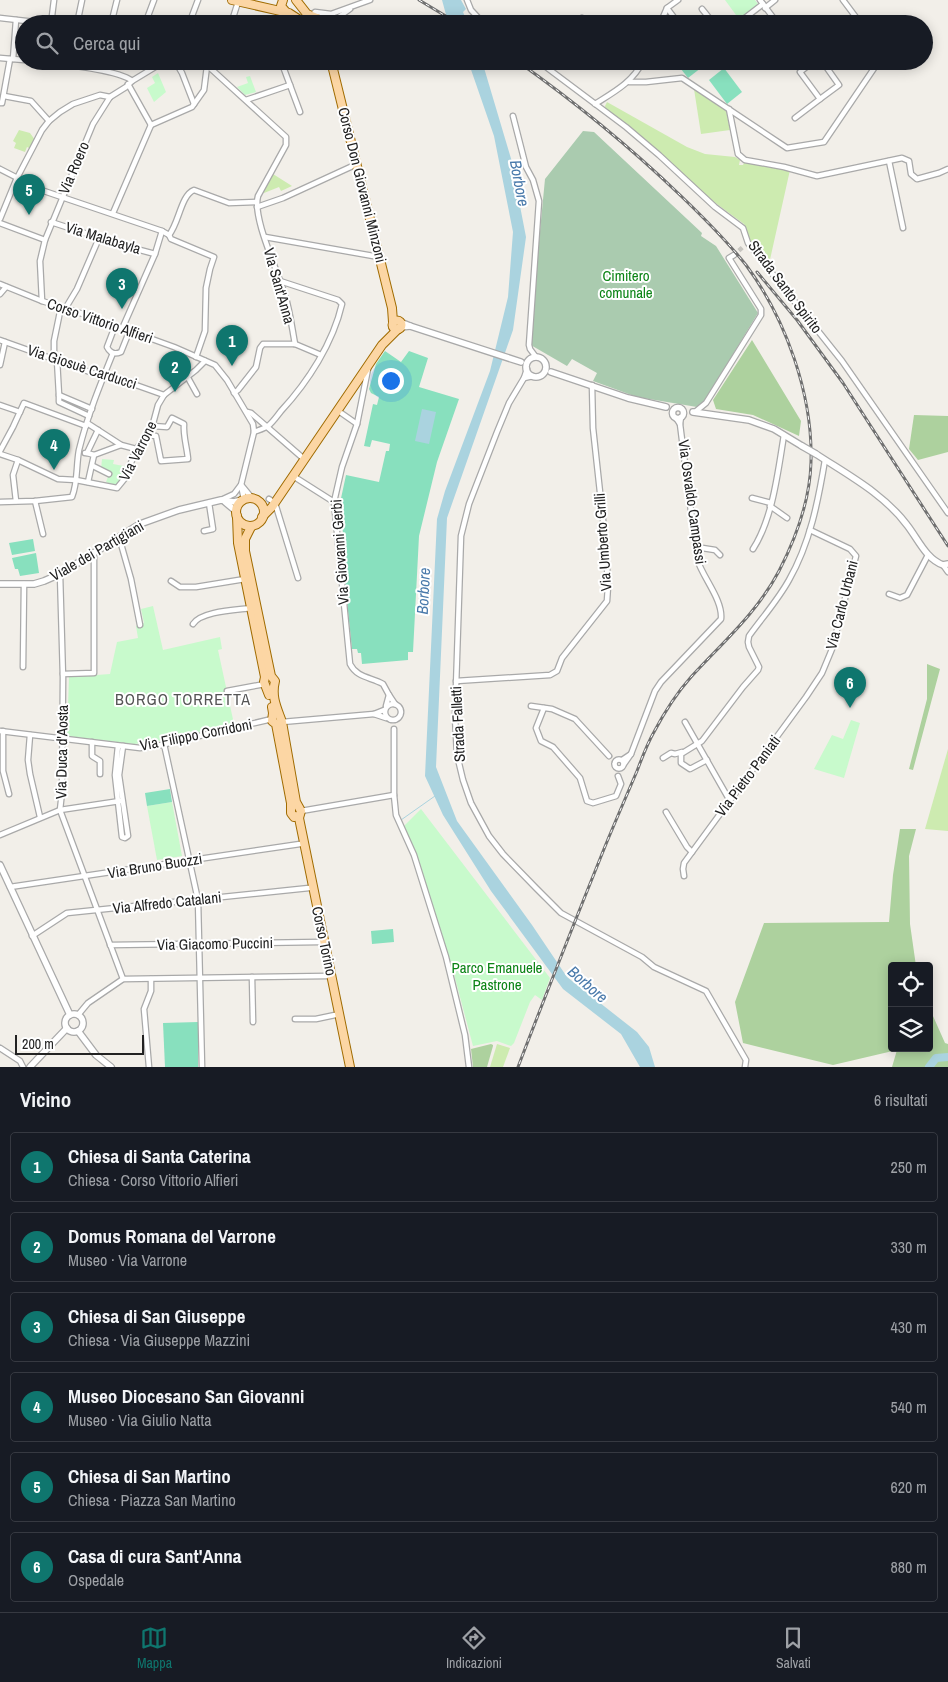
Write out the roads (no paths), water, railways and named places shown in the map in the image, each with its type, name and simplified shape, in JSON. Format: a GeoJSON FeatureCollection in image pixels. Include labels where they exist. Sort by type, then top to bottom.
{"type":"FeatureCollection","features":[{"type":"Feature","properties":{"kind":"main road"},"geometry":{"type":"LineString","coordinates":[[296,0],[303,9],[314,15]]}},
{"type":"Feature","properties":{"kind":"main road"},"geometry":{"type":"LineString","coordinates":[[235,1],[286,12],[290,15]]}},
{"type":"Feature","properties":{"kind":"main road"},"geometry":{"type":"LineString","coordinates":[[281,2],[286,12]]}},
{"type":"Feature","properties":{"kind":"main road","name":"Corso Don Giovanni Minzoni"},"geometry":{"type":"LineString","coordinates":[[262,517],[272,501],[281,493],[293,476],[369,362],[397,324],[333,70]]}},
{"type":"Feature","properties":{"kind":"main road"},"geometry":{"type":"LineString","coordinates":[[260,501],[263,508],[262,517],[255,525],[242,524],[237,514],[238,508],[246,499],[272,501]]}},
{"type":"Feature","properties":{"kind":"main road","name":"Corso Torino"},"geometry":{"type":"LineString","coordinates":[[237,514],[238,544],[267,679]]}},
{"type":"Feature","properties":{"kind":"main road","name":"Corso Torino"},"geometry":{"type":"LineString","coordinates":[[251,526],[245,539],[245,551],[267,679]]}},
{"type":"Feature","properties":{"kind":"main road","name":"Corso Torino"},"geometry":{"type":"LineString","coordinates":[[267,679],[275,679],[272,688],[277,712],[276,722],[296,802],[350,1067]]}},
{"type":"Feature","properties":{"kind":"main road","name":"Corso Torino"},"geometry":{"type":"LineString","coordinates":[[298,814],[300,844],[346,1067]]}},
{"type":"Feature","properties":{"kind":"street"},"geometry":{"type":"LineString","coordinates":[[53,15],[54,0]]}},
{"type":"Feature","properties":{"kind":"street"},"geometry":{"type":"LineString","coordinates":[[79,15],[82,0]]}},
{"type":"Feature","properties":{"kind":"street"},"geometry":{"type":"LineString","coordinates":[[113,15],[117,0]]}},
{"type":"Feature","properties":{"kind":"street"},"geometry":{"type":"LineString","coordinates":[[148,15],[154,0]]}},
{"type":"Feature","properties":{"kind":"street"},"geometry":{"type":"LineString","coordinates":[[192,15],[198,0]]}},
{"type":"Feature","properties":{"kind":"street"},"geometry":{"type":"LineString","coordinates":[[328,15],[370,0]]}},
{"type":"Feature","properties":{"kind":"street"},"geometry":{"type":"LineString","coordinates":[[467,0],[471,10],[476,15]]}},
{"type":"Feature","properties":{"kind":"street"},"geometry":{"type":"LineString","coordinates":[[667,0],[674,15]]}},
{"type":"Feature","properties":{"kind":"street"},"geometry":{"type":"LineString","coordinates":[[665,15],[669,7],[678,0]]}},
{"type":"Feature","properties":{"kind":"street"},"geometry":{"type":"LineString","coordinates":[[749,15],[762,4],[776,0]]}},
{"type":"Feature","properties":{"kind":"street"},"geometry":{"type":"LineString","coordinates":[[843,0],[854,15]]}},
{"type":"Feature","properties":{"kind":"street"},"geometry":{"type":"LineString","coordinates":[[233,15],[235,1]]}},
{"type":"Feature","properties":{"kind":"street"},"geometry":{"type":"LineString","coordinates":[[762,4],[771,15]]}},
{"type":"Feature","properties":{"kind":"street"},"geometry":{"type":"LineString","coordinates":[[341,15],[353,6]]}},
{"type":"Feature","properties":{"kind":"street"},"geometry":{"type":"LineString","coordinates":[[702,9],[707,15]]}},
{"type":"Feature","properties":{"kind":"street"},"geometry":{"type":"LineString","coordinates":[[0,18],[15,20]]}},
{"type":"Feature","properties":{"kind":"street"},"geometry":{"type":"LineString","coordinates":[[1,103],[11,59],[15,28]]}},
{"type":"Feature","properties":{"kind":"street"},"geometry":{"type":"LineString","coordinates":[[0,58],[15,59]]}},
{"type":"Feature","properties":{"kind":"street"},"geometry":{"type":"LineString","coordinates":[[94,70],[124,75],[151,125]]}},
{"type":"Feature","properties":{"kind":"street"},"geometry":{"type":"LineString","coordinates":[[44,240],[0,221],[2,205],[42,130],[49,121],[73,104],[100,95],[110,97],[150,70]]}},
{"type":"Feature","properties":{"kind":"street"},"geometry":{"type":"LineString","coordinates":[[180,70],[194,104]]}},
{"type":"Feature","properties":{"kind":"street"},"geometry":{"type":"LineString","coordinates":[[113,213],[151,125],[179,114],[194,104],[204,90],[205,70]]}},
{"type":"Feature","properties":{"kind":"street"},"geometry":{"type":"LineString","coordinates":[[213,70],[283,133],[287,140],[256,205]]}},
{"type":"Feature","properties":{"kind":"street"},"geometry":{"type":"LineString","coordinates":[[284,70],[300,112]]}},
{"type":"Feature","properties":{"kind":"street","name":"Strada Santo Spirito"},"geometry":{"type":"LineString","coordinates":[[550,70],[659,155],[715,207],[744,228],[748,243],[842,361],[948,513]]}},
{"type":"Feature","properties":{"kind":"street"},"geometry":{"type":"LineString","coordinates":[[596,104],[629,82],[638,70]]}},
{"type":"Feature","properties":{"kind":"street"},"geometry":{"type":"LineString","coordinates":[[802,70],[800,72],[820,99]]}},
{"type":"Feature","properties":{"kind":"street"},"geometry":{"type":"LineString","coordinates":[[795,118],[839,85],[828,70]]}},
{"type":"Feature","properties":{"kind":"street"},"geometry":{"type":"LineString","coordinates":[[629,82],[682,78],[787,148],[824,142],[873,70]]}},
{"type":"Feature","properties":{"kind":"street"},"geometry":{"type":"LineString","coordinates":[[246,100],[290,85]]}},
{"type":"Feature","properties":{"kind":"street"},"geometry":{"type":"LineString","coordinates":[[4,96],[31,101],[49,121]]}},
{"type":"Feature","properties":{"kind":"street","name":"Via Roero"},"geometry":{"type":"LineString","coordinates":[[42,301],[40,261],[44,240],[93,124],[110,97]]}},
{"type":"Feature","properties":{"kind":"street"},"geometry":{"type":"LineString","coordinates":[[729,109],[738,154],[745,160],[784,167],[817,176],[906,158],[909,160],[911,174],[917,178],[938,174],[948,169]]}},
{"type":"Feature","properties":{"kind":"street"},"geometry":{"type":"LineString","coordinates":[[513,116],[526,167],[533,180],[539,202],[529,345],[536,357],[544,361],[545,369],[539,376],[524,378]]}},
{"type":"Feature","properties":{"kind":"street"},"geometry":{"type":"LineString","coordinates":[[889,160],[903,228]]}},
{"type":"Feature","properties":{"kind":"street"},"geometry":{"type":"LineString","coordinates":[[169,234],[173,230],[187,194],[194,190],[228,203],[256,205],[283,198],[357,164]]}},
{"type":"Feature","properties":{"kind":"street"},"geometry":{"type":"LineString","coordinates":[[0,169],[62,197],[162,230],[169,234],[171,239],[214,257],[206,288],[205,331],[196,357]]}},
{"type":"Feature","properties":{"kind":"street","name":"Via Sant'Anna"},"geometry":{"type":"LineString","coordinates":[[234,393],[256,367],[260,348],[263,344],[295,344],[287,302],[259,223],[256,205]]}},
{"type":"Feature","properties":{"kind":"street","name":"Via Malabayla"},"geometry":{"type":"LineString","coordinates":[[51,222],[155,254]]}},
{"type":"Feature","properties":{"kind":"street"},"geometry":{"type":"LineString","coordinates":[[122,329],[155,254],[162,230]]}},
{"type":"Feature","properties":{"kind":"street"},"geometry":{"type":"LineString","coordinates":[[265,237],[379,257]]}},
{"type":"Feature","properties":{"kind":"street"},"geometry":{"type":"LineString","coordinates":[[54,355],[54,341],[63,308],[77,289],[99,238]]}},
{"type":"Feature","properties":{"kind":"street"},"geometry":{"type":"LineString","coordinates":[[742,247],[748,243]]}},
{"type":"Feature","properties":{"kind":"street"},"geometry":{"type":"LineString","coordinates":[[694,412],[706,403],[761,315],[762,309],[729,258],[734,255]]}},
{"type":"Feature","properties":{"kind":"street"},"geometry":{"type":"LineString","coordinates":[[221,500],[234,494],[241,485],[254,432],[268,426],[287,405],[321,355],[342,304],[338,300],[280,281]]}},
{"type":"Feature","properties":{"kind":"street","name":"Corso Vittorio Alfieri"},"geometry":{"type":"LineString","coordinates":[[0,284],[42,301],[174,347],[215,365],[247,412],[253,424],[254,432]]}},
{"type":"Feature","properties":{"kind":"street"},"geometry":{"type":"LineString","coordinates":[[0,294],[6,287]]}},
{"type":"Feature","properties":{"kind":"street"},"geometry":{"type":"LineString","coordinates":[[397,324],[410,326],[520,362],[527,366],[533,376]]}},
{"type":"Feature","properties":{"kind":"street"},"geometry":{"type":"LineString","coordinates":[[115,326],[107,347],[113,353],[121,352],[129,332]]}},
{"type":"Feature","properties":{"kind":"street"},"geometry":{"type":"LineString","coordinates":[[0,365],[3,341]]}},
{"type":"Feature","properties":{"kind":"street","name":"Via Giosuè Carducci"},"geometry":{"type":"LineString","coordinates":[[3,341],[103,376],[164,394]]}},
{"type":"Feature","properties":{"kind":"street"},"geometry":{"type":"LineString","coordinates":[[295,344],[321,355]]}},
{"type":"Feature","properties":{"kind":"street"},"geometry":{"type":"LineString","coordinates":[[0,502],[72,497],[75,489],[79,452],[86,425],[113,353]]}},
{"type":"Feature","properties":{"kind":"street"},"geometry":{"type":"LineString","coordinates":[[527,366],[536,357]]}},
{"type":"Feature","properties":{"kind":"street"},"geometry":{"type":"LineString","coordinates":[[57,360],[59,402],[89,416]]}},
{"type":"Feature","properties":{"kind":"street","name":"Via Varrone"},"geometry":{"type":"LineString","coordinates":[[0,452],[58,478],[118,488],[126,477],[136,448],[154,426],[158,405],[164,394],[205,361]]}},
{"type":"Feature","properties":{"kind":"street","name":"Via Giovanni Gerbi"},"geometry":{"type":"LineString","coordinates":[[369,362],[357,424],[342,467],[334,502],[350,664],[358,674],[383,684],[396,704]]}},
{"type":"Feature","properties":{"kind":"street","name":"Strada Falletti"},"geometry":{"type":"LineString","coordinates":[[527,366],[524,378],[509,404],[497,432],[464,519],[461,536],[455,717],[457,755],[463,780],[471,802],[489,836],[503,854],[561,913],[642,957],[654,967],[706,991],[746,1060],[745,1067]]}},
{"type":"Feature","properties":{"kind":"street"},"geometry":{"type":"LineString","coordinates":[[545,369],[640,402],[666,407],[678,415],[694,412],[749,420],[774,429],[862,484],[897,513],[928,555],[936,563],[945,565],[948,572]]}},
{"type":"Feature","properties":{"kind":"street"},"geometry":{"type":"LineString","coordinates":[[187,376],[197,394]]}},
{"type":"Feature","properties":{"kind":"street","name":"Via Umberto Grilli"},"geometry":{"type":"LineString","coordinates":[[456,680],[550,674],[557,671],[562,658],[607,602],[606,547],[593,428],[592,385]]}},
{"type":"Feature","properties":{"kind":"street"},"geometry":{"type":"LineString","coordinates":[[59,395],[92,409]]}},
{"type":"Feature","properties":{"kind":"street"},"geometry":{"type":"LineString","coordinates":[[0,452],[24,403],[98,430],[121,445],[136,448]]}},
{"type":"Feature","properties":{"kind":"street"},"geometry":{"type":"LineString","coordinates":[[0,405],[20,412]]}},
{"type":"Feature","properties":{"kind":"street"},"geometry":{"type":"LineString","coordinates":[[337,410],[357,424]]}},
{"type":"Feature","properties":{"kind":"street"},"geometry":{"type":"LineString","coordinates":[[247,412],[268,426],[304,459]]}},
{"type":"Feature","properties":{"kind":"street","name":"Via Osvaldo Campassi"},"geometry":{"type":"LineString","coordinates":[[619,763],[631,754],[655,691],[661,682],[721,619],[720,606],[700,567],[678,415]]}},
{"type":"Feature","properties":{"kind":"street"},"geometry":{"type":"LineString","coordinates":[[172,418],[184,424],[188,459],[162,461],[156,436],[154,426],[167,427],[172,418]]}},
{"type":"Feature","properties":{"kind":"street"},"geometry":{"type":"LineString","coordinates":[[87,453],[98,430]]}},
{"type":"Feature","properties":{"kind":"street"},"geometry":{"type":"LineString","coordinates":[[148,435],[156,436]]}},
{"type":"Feature","properties":{"kind":"street"},"geometry":{"type":"LineString","coordinates":[[752,549],[765,527],[784,435]]}},
{"type":"Feature","properties":{"kind":"street"},"geometry":{"type":"LineString","coordinates":[[79,452],[94,456],[121,445]]}},
{"type":"Feature","properties":{"kind":"street"},"geometry":{"type":"LineString","coordinates":[[88,482],[94,456]]}},
{"type":"Feature","properties":{"kind":"street"},"geometry":{"type":"LineString","coordinates":[[16,501],[13,474],[18,460]]}},
{"type":"Feature","properties":{"kind":"street"},"geometry":{"type":"LineString","coordinates":[[663,758],[670,754],[682,752],[702,741],[758,670],[759,667],[748,642],[749,636],[789,581],[810,530],[825,460]]}},
{"type":"Feature","properties":{"kind":"street"},"geometry":{"type":"LineString","coordinates":[[93,466],[109,474]]}},
{"type":"Feature","properties":{"kind":"street"},"geometry":{"type":"LineString","coordinates":[[293,476],[334,502]]}},
{"type":"Feature","properties":{"kind":"street"},"geometry":{"type":"LineString","coordinates":[[241,485],[246,499]]}},
{"type":"Feature","properties":{"kind":"street"},"geometry":{"type":"LineString","coordinates":[[752,498],[770,505],[787,518]]}},
{"type":"Feature","properties":{"kind":"street","name":"Viale dei Partigiani"},"geometry":{"type":"LineString","coordinates":[[0,584],[34,584],[60,574],[140,524],[179,510],[221,500],[234,502],[246,499]]}},
{"type":"Feature","properties":{"kind":"street"},"geometry":{"type":"LineString","coordinates":[[221,500],[232,506],[237,514]]}},
{"type":"Feature","properties":{"kind":"street"},"geometry":{"type":"LineString","coordinates":[[35,501],[43,534]]}},
{"type":"Feature","properties":{"kind":"street"},"geometry":{"type":"LineString","coordinates":[[272,501],[298,578]]}},
{"type":"Feature","properties":{"kind":"street"},"geometry":{"type":"LineString","coordinates":[[204,532],[213,529],[208,503]]}},
{"type":"Feature","properties":{"kind":"street","name":"Via Carlo Urbani"},"geometry":{"type":"LineString","coordinates":[[804,700],[822,673],[832,649],[856,556],[850,549],[810,530]]}},
{"type":"Feature","properties":{"kind":"street"},"geometry":{"type":"LineString","coordinates":[[119,537],[131,579],[140,625]]}},
{"type":"Feature","properties":{"kind":"street"},"geometry":{"type":"LineString","coordinates":[[696,547],[716,550],[720,555]]}},
{"type":"Feature","properties":{"kind":"street"},"geometry":{"type":"LineString","coordinates":[[63,674],[94,673],[94,552]]}},
{"type":"Feature","properties":{"kind":"street"},"geometry":{"type":"LineString","coordinates":[[889,594],[900,598],[907,594],[928,555]]}},
{"type":"Feature","properties":{"kind":"street","name":"Via Duca d'Aosta"},"geometry":{"type":"LineString","coordinates":[[60,574],[63,674],[62,792],[60,810],[122,979]]}},
{"type":"Feature","properties":{"kind":"street"},"geometry":{"type":"LineString","coordinates":[[171,581],[180,587],[196,587],[245,579]]}},
{"type":"Feature","properties":{"kind":"street"},"geometry":{"type":"LineString","coordinates":[[23,667],[24,584]]}},
{"type":"Feature","properties":{"kind":"street"},"geometry":{"type":"LineString","coordinates":[[193,624],[195,620],[221,611],[228,612],[251,608]]}},
{"type":"Feature","properties":{"kind":"street"},"geometry":{"type":"LineString","coordinates":[[226,691],[267,679]]}},
{"type":"Feature","properties":{"kind":"street"},"geometry":{"type":"LineString","coordinates":[[389,694],[385,709],[394,729]]}},
{"type":"Feature","properties":{"kind":"street","name":"Via Pietro Paniati"},"geometry":{"type":"LineString","coordinates":[[684,876],[682,869],[684,863],[804,700]]}},
{"type":"Feature","properties":{"kind":"street"},"geometry":{"type":"LineString","coordinates":[[276,722],[374,714],[385,709],[388,705],[396,704],[400,707],[401,712],[394,729],[394,795],[398,822],[414,854],[446,957],[463,1025],[469,1067]]}},
{"type":"Feature","properties":{"kind":"street"},"geometry":{"type":"LineString","coordinates":[[531,706],[552,709],[575,719],[619,763],[618,776],[621,784],[616,796],[593,804],[587,801],[580,778],[552,746],[541,741],[536,728],[544,708]]}},
{"type":"Feature","properties":{"kind":"street"},"geometry":{"type":"LineString","coordinates":[[374,714],[394,721],[398,719]]}},
{"type":"Feature","properties":{"kind":"street","name":"Via Filippo Corridoni"},"geometry":{"type":"LineString","coordinates":[[1,731],[140,748],[276,722]]}},
{"type":"Feature","properties":{"kind":"street"},"geometry":{"type":"LineString","coordinates":[[685,722],[730,801]]}},
{"type":"Feature","properties":{"kind":"street"},"geometry":{"type":"LineString","coordinates":[[1,731],[3,771],[8,794]]}},
{"type":"Feature","properties":{"kind":"street"},"geometry":{"type":"LineString","coordinates":[[30,735],[28,760],[40,817]]}},
{"type":"Feature","properties":{"kind":"street"},"geometry":{"type":"LineString","coordinates":[[92,742],[92,756],[100,761],[100,774]]}},
{"type":"Feature","properties":{"kind":"street"},"geometry":{"type":"LineString","coordinates":[[164,744],[192,860],[198,900],[202,1067]]}},
{"type":"Feature","properties":{"kind":"street"},"geometry":{"type":"LineString","coordinates":[[121,746],[115,775],[121,801],[128,836],[125,838],[122,837],[121,801]]}},
{"type":"Feature","properties":{"kind":"street"},"geometry":{"type":"LineString","coordinates":[[682,752],[680,757],[681,763],[690,769],[707,760]]}},
{"type":"Feature","properties":{"kind":"street"},"geometry":{"type":"LineString","coordinates":[[298,814],[394,795]]}},
{"type":"Feature","properties":{"kind":"street"},"geometry":{"type":"LineString","coordinates":[[0,835],[60,810],[121,801]]}},
{"type":"Feature","properties":{"kind":"street"},"geometry":{"type":"LineString","coordinates":[[666,812],[692,852]]}},
{"type":"Feature","properties":{"kind":"street","name":"Via Bruno Buozzi"},"geometry":{"type":"LineString","coordinates":[[10,887],[300,844]]}},
{"type":"Feature","properties":{"kind":"street"},"geometry":{"type":"LineString","coordinates":[[0,865],[70,1015]]}},
{"type":"Feature","properties":{"kind":"street","name":"Via Alfredo Catalani"},"geometry":{"type":"LineString","coordinates":[[32,936],[67,913],[309,888]]}},
{"type":"Feature","properties":{"kind":"street","name":"Via Giacomo Puccini"},"geometry":{"type":"LineString","coordinates":[[110,945],[320,942]]}},
{"type":"Feature","properties":{"kind":"street"},"geometry":{"type":"LineString","coordinates":[[78,1015],[88,1003],[122,979],[327,976]]}},
{"type":"Feature","properties":{"kind":"street"},"geometry":{"type":"LineString","coordinates":[[252,977],[254,1022]]}},
{"type":"Feature","properties":{"kind":"street"},"geometry":{"type":"LineString","coordinates":[[149,1067],[144,1008],[151,991],[150,979]]}},
{"type":"Feature","properties":{"kind":"street"},"geometry":{"type":"LineString","coordinates":[[67,1028],[66,1019],[70,1015],[78,1015]]}},
{"type":"Feature","properties":{"kind":"street"},"geometry":{"type":"LineString","coordinates":[[67,1028],[72,1031],[82,1027],[82,1021],[78,1015]]}},
{"type":"Feature","properties":{"kind":"street"},"geometry":{"type":"LineString","coordinates":[[295,1019],[316,1019],[335,1015]]}},
{"type":"Feature","properties":{"kind":"street"},"geometry":{"type":"LineString","coordinates":[[0,1048],[26,1067],[67,1028]]}},
{"type":"Feature","properties":{"kind":"street"},"geometry":{"type":"LineString","coordinates":[[78,1030],[96,1055],[110,1067]]}},
{"type":"Feature","properties":{"kind":"water"},"geometry":{"type":"Polygon","coordinates":[[[442,0],[461,0],[466,9],[463,12],[464,15],[446,15],[442,0]]]}},
{"type":"Feature","properties":{"kind":"water"},"geometry":{"type":"Polygon","coordinates":[[[471,70],[485,70],[515,172],[526,237],[513,330],[447,518],[436,767],[457,821],[567,977],[637,1032],[649,1047],[655,1067],[640,1067],[621,1034],[563,989],[491,891],[443,815],[425,776],[437,519],[445,491],[490,371],[508,297],[513,232],[494,136],[471,70]]]}},
{"type":"Feature","properties":{"kind":"water"},"geometry":{"type":"Polygon","coordinates":[[[422,409],[436,412],[429,444],[415,441],[422,409]]]}},
{"type":"Feature","properties":{"kind":"waterway"},"geometry":{"type":"LineString","coordinates":[[401,820],[435,796]]}},
{"type":"Feature","properties":{"kind":"waterway","name":"Borbore"},"geometry":{"type":"LineString","coordinates":[[929,1067],[936,1058],[948,1057]]}},
{"type":"Feature","properties":{"kind":"tunnel"},"geometry":{"type":"LineString","coordinates":[[734,255],[743,247]]}},
{"type":"Feature","properties":{"kind":"railway"},"geometry":{"type":"LineString","coordinates":[[419,0],[444,15]]}},
{"type":"Feature","properties":{"kind":"railway"},"geometry":{"type":"LineString","coordinates":[[518,1067],[649,741],[680,690],[750,614],[779,571],[801,518],[808,490],[811,462],[807,411],[802,384],[794,359],[785,333],[773,309],[746,265],[706,220],[641,159],[581,108],[529,70]]}},
{"type":"Feature","properties":{"kind":"railway"},"geometry":{"type":"LineString","coordinates":[[757,272],[797,320],[843,383],[948,546]]}},
{"type":"Feature","properties":{"kind":"place","name":"Chiesa di San Martino"},"geometry":{"type":"Point","coordinates":[29,215]}},
{"type":"Feature","properties":{"kind":"place","name":"Chiesa di San Giuseppe"},"geometry":{"type":"Point","coordinates":[122,309]}},
{"type":"Feature","properties":{"kind":"place","name":"Chiesa di Santa Caterina"},"geometry":{"type":"Point","coordinates":[232,366]}},
{"type":"Feature","properties":{"kind":"place","name":"Domus Romana del Varrone"},"geometry":{"type":"Point","coordinates":[175,392]}},
{"type":"Feature","properties":{"kind":"place","name":"Museo Diocesano San Giovanni"},"geometry":{"type":"Point","coordinates":[54,470]}},
{"type":"Feature","properties":{"kind":"place","name":"Casa di cura Sant'Anna"},"geometry":{"type":"Point","coordinates":[850,708]}},
{"type":"Feature","properties":{"kind":"district","name":"BORGO TORRETTA"},"geometry":{"type":"Point","coordinates":[183,699]}},
{"type":"Feature","properties":{"kind":"park label","name":"Cimitero comunale"},"geometry":{"type":"Point","coordinates":[626,284]}},
{"type":"Feature","properties":{"kind":"park label","name":"Parco Emanuele Pastrone"},"geometry":{"type":"Point","coordinates":[497,976]}}]}
